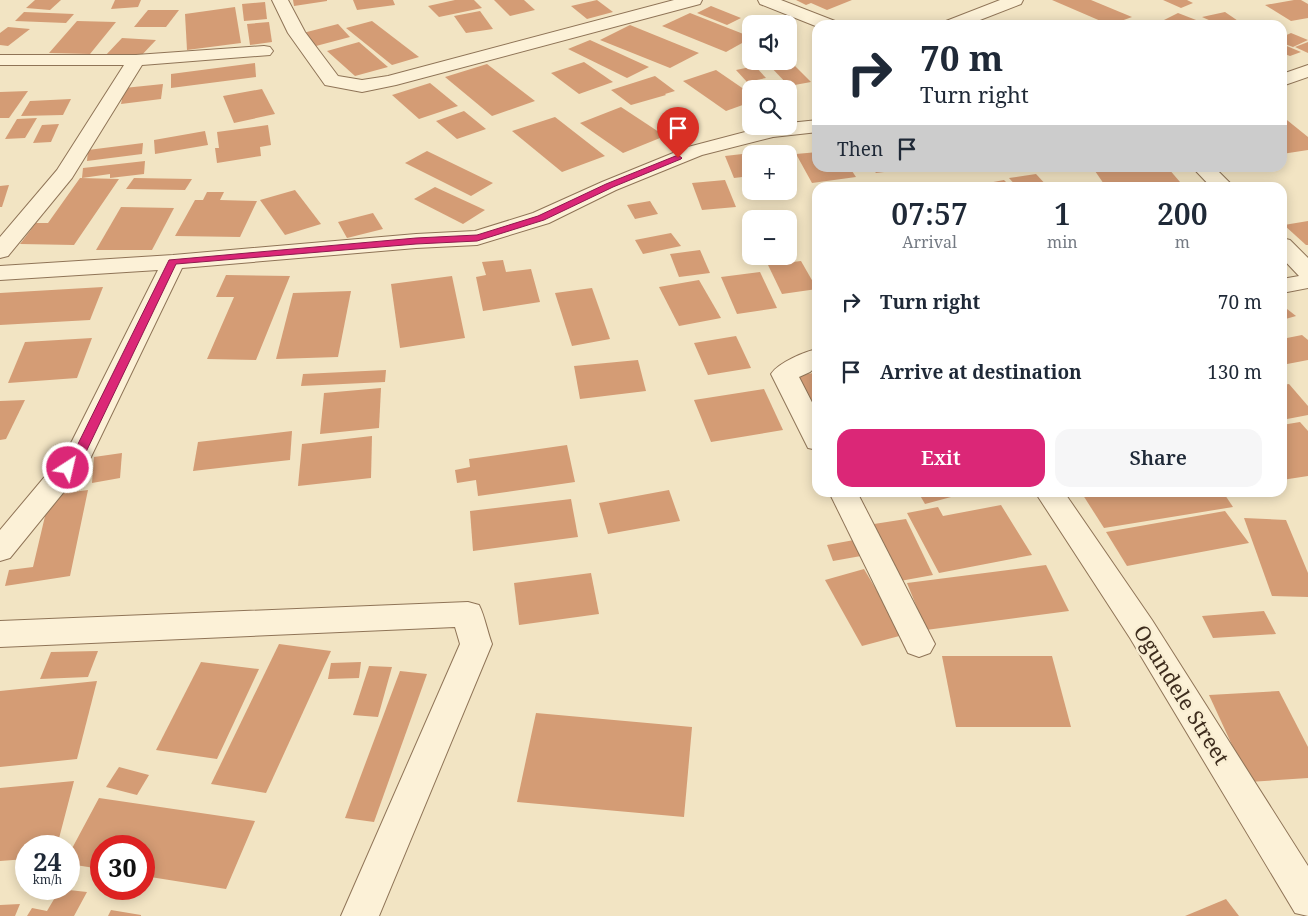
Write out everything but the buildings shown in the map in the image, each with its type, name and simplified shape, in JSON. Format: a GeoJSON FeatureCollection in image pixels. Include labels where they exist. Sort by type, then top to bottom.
{"type":"FeatureCollection","features":[{"type":"Feature","properties":{"kind":"street"},"geometry":{"type":"LineString","coordinates":[[280,0],[297,33],[332,81],[362,86],[389,81],[694,0]]}},
{"type":"Feature","properties":{"kind":"street"},"geometry":{"type":"LineString","coordinates":[[766,0],[816,20]]}},
{"type":"Feature","properties":{"kind":"street"},"geometry":{"type":"LineString","coordinates":[[965,20],[1015,0]]}},
{"type":"Feature","properties":{"kind":"street"},"geometry":{"type":"LineString","coordinates":[[0,60],[136,60],[264,51]]}},
{"type":"Feature","properties":{"kind":"street"},"geometry":{"type":"LineString","coordinates":[[0,251],[65,174],[136,60]]}},
{"type":"Feature","properties":{"kind":"street"},"geometry":{"type":"LineString","coordinates":[[1287,79],[1308,71]]}},
{"type":"Feature","properties":{"kind":"street"},"geometry":{"type":"LineString","coordinates":[[0,273],[173,262],[406,242],[477,238],[541,218],[610,186],[695,151],[773,131],[812,127]]}},
{"type":"Feature","properties":{"kind":"street"},"geometry":{"type":"LineString","coordinates":[[1207,172],[1218,182]]}},
{"type":"Feature","properties":{"kind":"street"},"geometry":{"type":"LineString","coordinates":[[1287,250],[1308,271]]}},
{"type":"Feature","properties":{"kind":"street"},"geometry":{"type":"LineString","coordinates":[[0,550],[79,454],[173,262]]}},
{"type":"Feature","properties":{"kind":"street"},"geometry":{"type":"LineString","coordinates":[[1287,285],[1308,281]]}},
{"type":"Feature","properties":{"kind":"street"},"geometry":{"type":"LineString","coordinates":[[812,358],[784,374],[812,429]]}},
{"type":"Feature","properties":{"kind":"street"},"geometry":{"type":"LineString","coordinates":[[845,497],[918,644]]}},
{"type":"Feature","properties":{"kind":"street","name":"Ogundele Street"},"geometry":{"type":"LineString","coordinates":[[1052,497],[1141,629],[1308,900]]}},
{"type":"Feature","properties":{"kind":"street"},"geometry":{"type":"LineString","coordinates":[[0,634],[468,614],[468,620],[476,644],[360,916]]}},
{"type":"Feature","properties":{"kind":"route"},"geometry":{"type":"LineString","coordinates":[[68,468],[79,454],[173,262],[416,241],[477,238],[541,218],[610,186],[678,158]]}}]}
